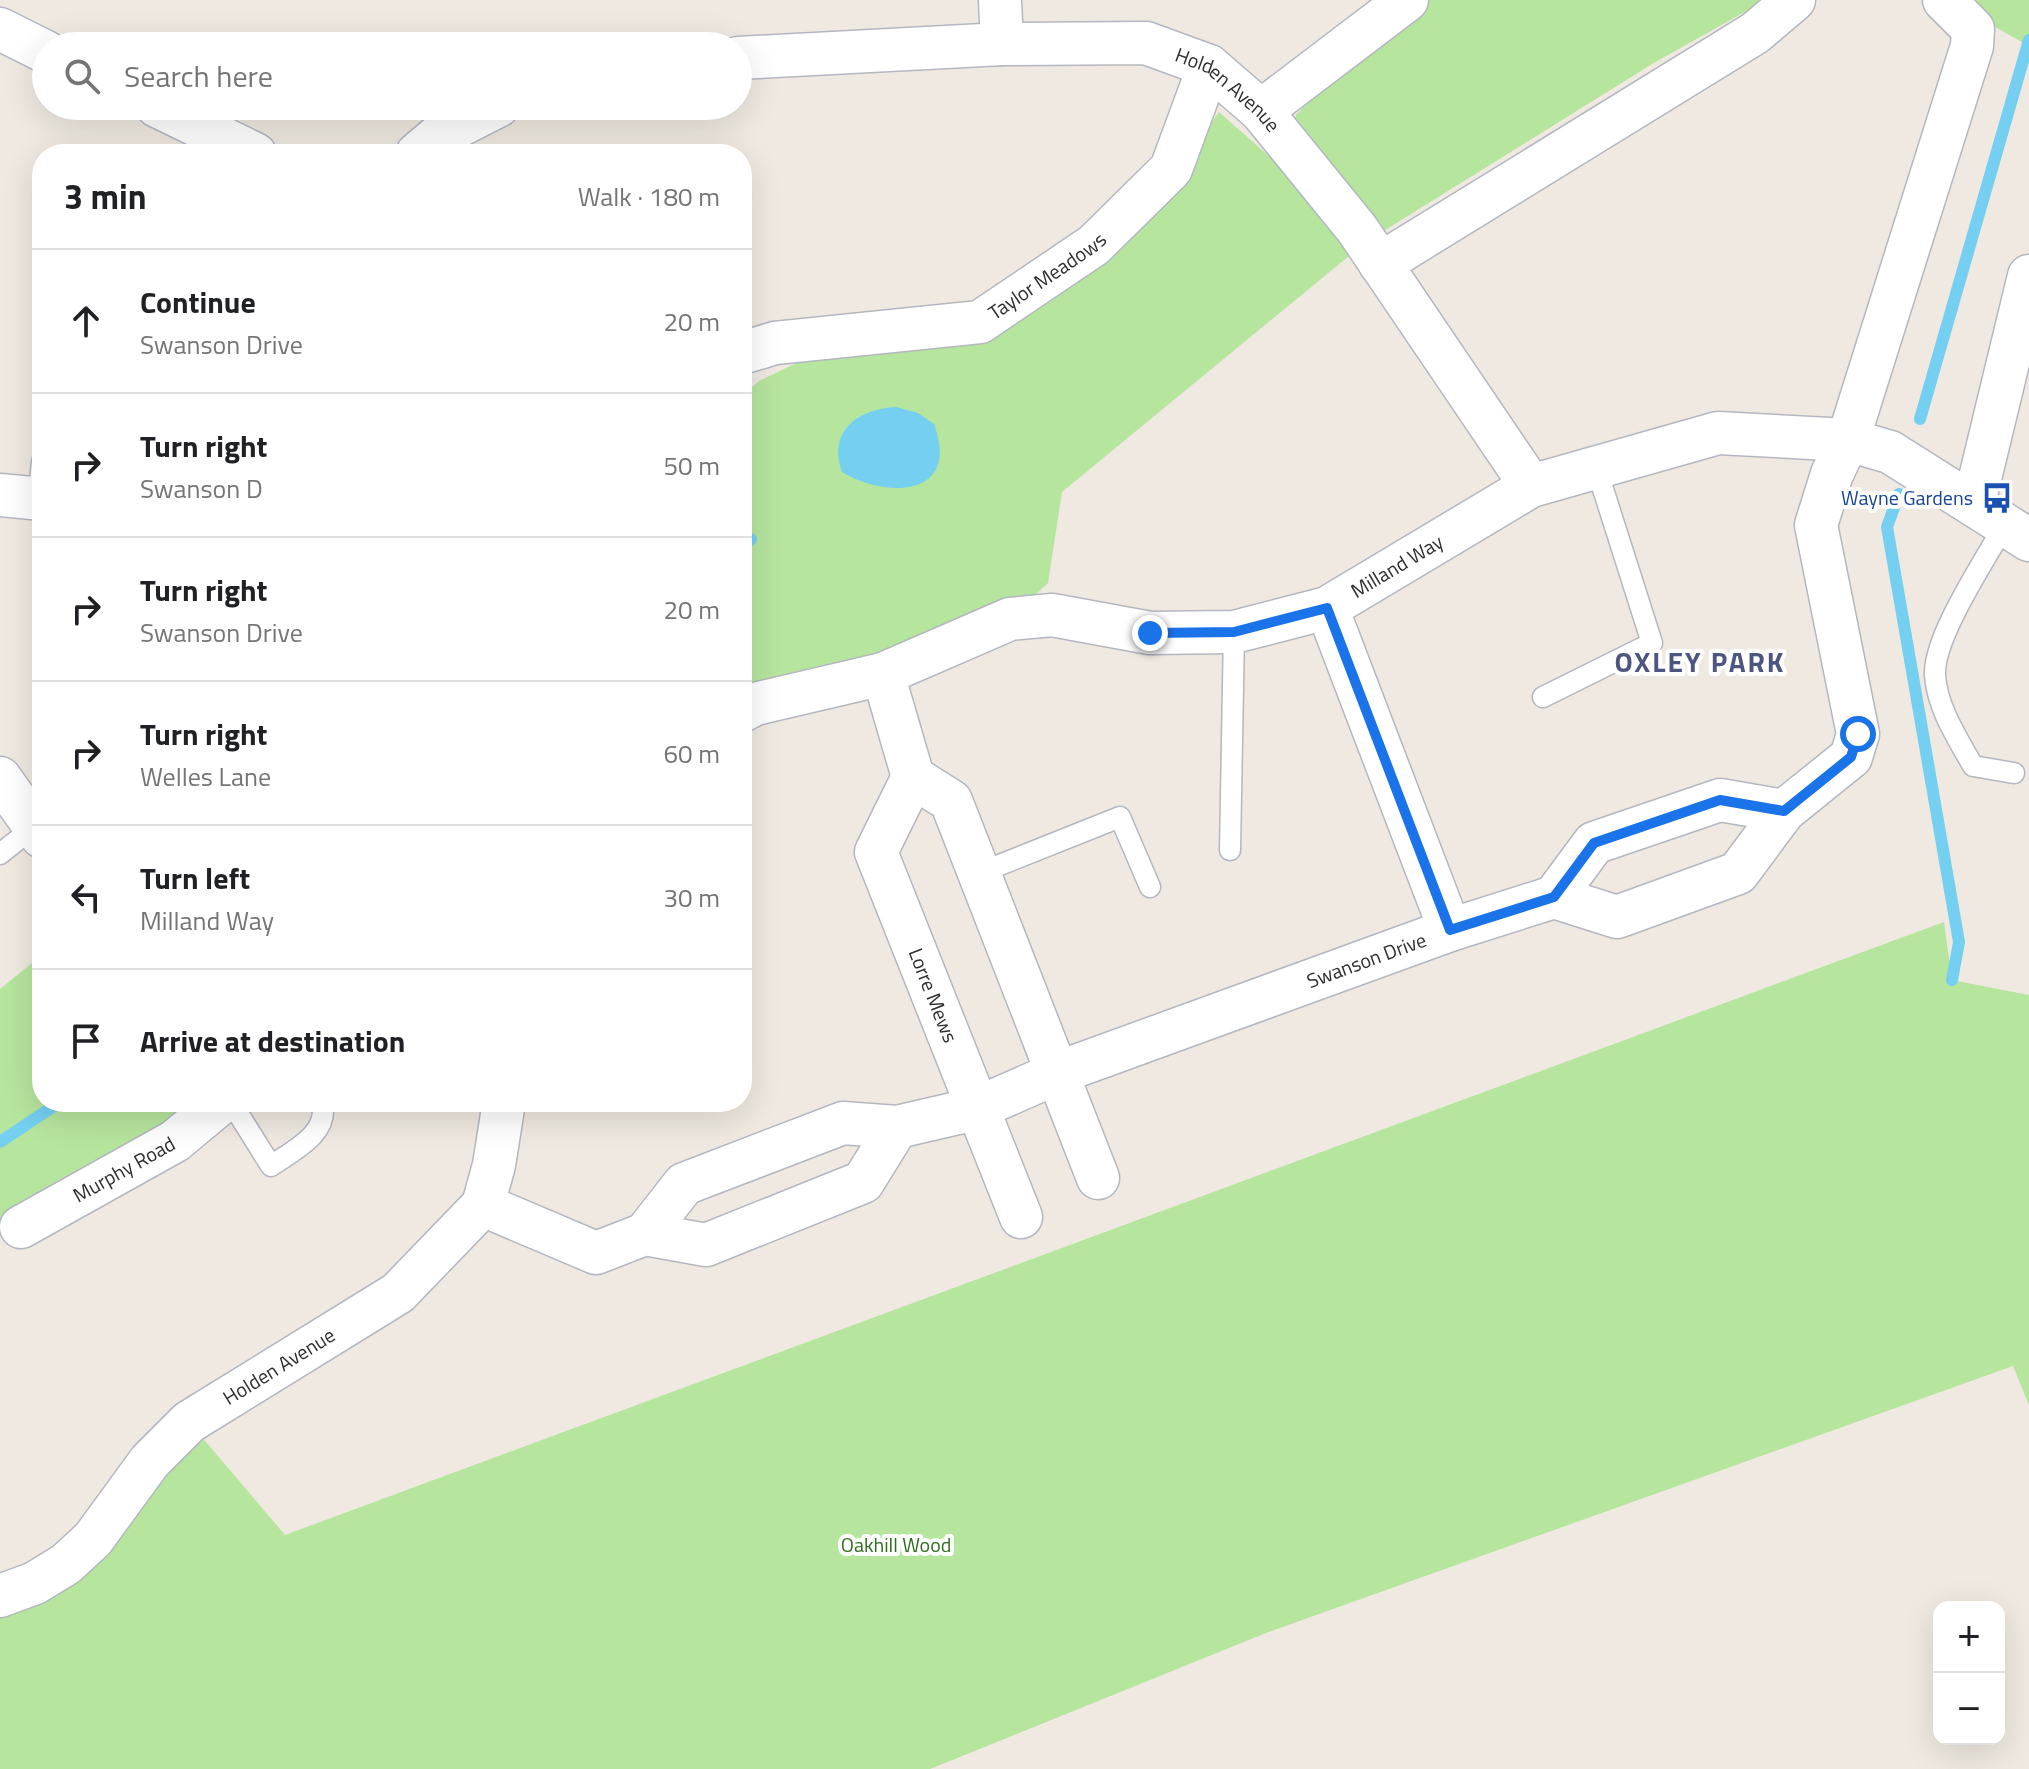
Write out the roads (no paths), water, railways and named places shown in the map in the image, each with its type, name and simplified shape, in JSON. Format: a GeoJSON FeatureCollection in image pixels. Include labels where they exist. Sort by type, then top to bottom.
{"type":"FeatureCollection","features":[{"type":"Feature","properties":{"kind":"street"},"geometry":{"type":"LineString","coordinates":[[6,0],[0,27],[32,44]]}},
{"type":"Feature","properties":{"kind":"street"},"geometry":{"type":"LineString","coordinates":[[1000,0],[1002,44]]}},
{"type":"Feature","properties":{"kind":"street"},"geometry":{"type":"LineString","coordinates":[[1261,111],[1407,0]]}},
{"type":"Feature","properties":{"kind":"street"},"geometry":{"type":"LineString","coordinates":[[1380,264],[1755,33],[1794,0]]}},
{"type":"Feature","properties":{"kind":"street"},"geometry":{"type":"LineString","coordinates":[[1784,811],[1720,800],[1594,843],[1554,897],[1617,917],[1738,873],[1784,811],[1851,757],[1858,734],[1816,525],[1832,474],[1848,440],[1972,46],[1973,29],[1944,0]]}},
{"type":"Feature","properties":{"kind":"street","name":"Holden Avenue"},"geometry":{"type":"LineString","coordinates":[[752,57],[1002,44],[1146,43],[1209,66],[1261,111],[1357,229],[1531,486]]}},
{"type":"Feature","properties":{"kind":"street","name":"Taylor Meadows"},"geometry":{"type":"LineString","coordinates":[[752,350],[775,343],[980,322],[1094,245],[1171,169],[1209,66]]}},
{"type":"Feature","properties":{"kind":"street"},"geometry":{"type":"LineString","coordinates":[[186,120],[235,144]]}},
{"type":"Feature","properties":{"kind":"street"},"geometry":{"type":"LineString","coordinates":[[429,144],[470,120]]}},
{"type":"Feature","properties":{"kind":"street"},"geometry":{"type":"LineString","coordinates":[[2003,522],[2029,276]]}},
{"type":"Feature","properties":{"kind":"street","name":"Milland Way"},"geometry":{"type":"LineString","coordinates":[[752,706],[883,674],[1010,619],[1052,615],[1150,633],[1234,632],[1327,608],[1531,486],[1718,433],[1848,440],[1890,452],[2003,522]]}},
{"type":"Feature","properties":{"kind":"street"},"geometry":{"type":"LineString","coordinates":[[1327,608],[1450,930]]}},
{"type":"Feature","properties":{"kind":"street"},"geometry":{"type":"LineString","coordinates":[[883,674],[913,777],[951,801],[982,872],[1098,1178]]}},
{"type":"Feature","properties":{"kind":"street","name":"Lorre Mews"},"geometry":{"type":"LineString","coordinates":[[913,777],[876,852],[975,1109],[1021,1217]]}},
{"type":"Feature","properties":{"kind":"street"},"geometry":{"type":"LineString","coordinates":[[0,778],[32,823]]}},
{"type":"Feature","properties":{"kind":"street","name":"Swanson Drive"},"geometry":{"type":"LineString","coordinates":[[645,1234],[684,1184],[843,1123],[897,1127],[975,1109],[1057,1073],[1450,930],[1554,897]]}},
{"type":"Feature","properties":{"kind":"street","name":"Murphy Road"},"geometry":{"type":"LineString","coordinates":[[21,1227],[175,1141],[210,1112]]}},
{"type":"Feature","properties":{"kind":"street","name":"Holden Avenue"},"geometry":{"type":"LineString","coordinates":[[0,1596],[35,1583],[66,1564],[93,1539],[150,1461],[189,1422],[398,1293],[483,1205],[494,1165],[502,1112]]}},
{"type":"Feature","properties":{"kind":"street"},"geometry":{"type":"LineString","coordinates":[[483,1205],[596,1253],[645,1234],[706,1245],[863,1182],[897,1127]]}},
{"type":"Feature","properties":{"kind":"lane"},"geometry":{"type":"LineString","coordinates":[[1543,697],[1652,643],[1596,467]]}},
{"type":"Feature","properties":{"kind":"lane"},"geometry":{"type":"LineString","coordinates":[[2003,522],[1948,627],[1935,674],[1949,724],[1973,766],[2014,773]]}},
{"type":"Feature","properties":{"kind":"lane"},"geometry":{"type":"LineString","coordinates":[[1230,850],[1234,632]]}},
{"type":"Feature","properties":{"kind":"lane"},"geometry":{"type":"LineString","coordinates":[[982,872],[1120,817],[1150,887]]}},
{"type":"Feature","properties":{"kind":"lane"},"geometry":{"type":"LineString","coordinates":[[0,854],[32,835]]}},
{"type":"Feature","properties":{"kind":"lane"},"geometry":{"type":"LineString","coordinates":[[237,1112],[271,1166],[315,1136],[323,1112]]}},
{"type":"Feature","properties":{"kind":"water"},"geometry":{"type":"Polygon","coordinates":[[[896,407],[918,413],[934,424],[940,448],[937,466],[929,478],[915,486],[898,488],[860,481],[842,472],[838,458],[839,445],[849,425],[869,412],[896,407]]]}},
{"type":"Feature","properties":{"kind":"waterway"},"geometry":{"type":"LineString","coordinates":[[1920,419],[2029,40]]}},
{"type":"Feature","properties":{"kind":"waterway"},"geometry":{"type":"LineString","coordinates":[[1899,494],[1887,527],[1959,942],[1952,980]]}},
{"type":"Feature","properties":{"kind":"waterway"},"geometry":{"type":"LineString","coordinates":[[0,1142],[45,1112]]}},
{"type":"Feature","properties":{"kind":"place","name":"Wayne Gardens"},"geometry":{"type":"Point","coordinates":[1997,498]}},
{"type":"Feature","properties":{"kind":"district","name":"OXLEY PARK"},"geometry":{"type":"Point","coordinates":[1700,662]}},
{"type":"Feature","properties":{"kind":"park label","name":"Oakhill Wood"},"geometry":{"type":"Point","coordinates":[896,1545]}}]}
